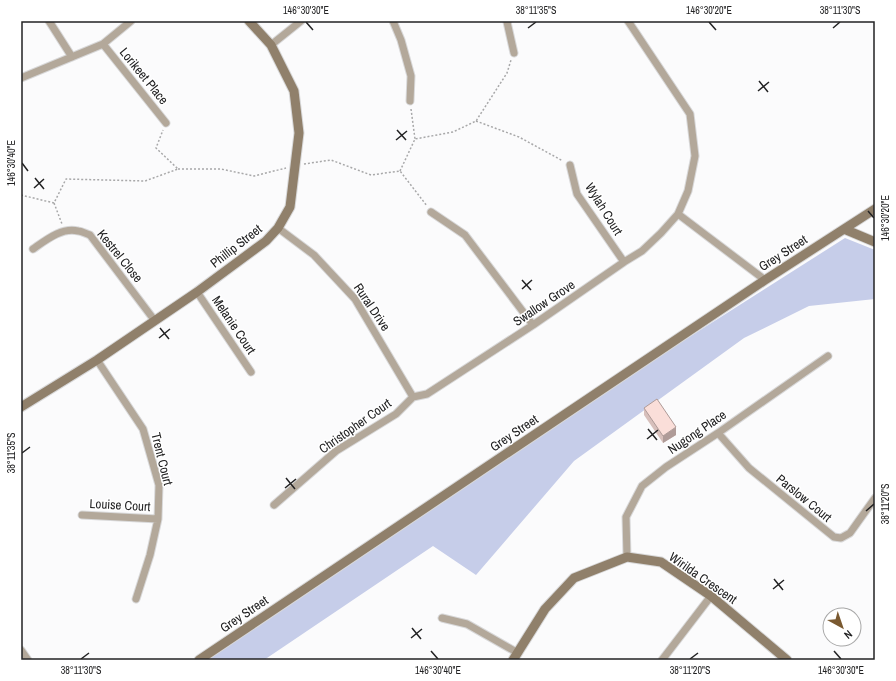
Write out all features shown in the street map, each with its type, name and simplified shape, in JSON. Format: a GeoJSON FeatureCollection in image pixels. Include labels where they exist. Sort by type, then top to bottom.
{"type":"FeatureCollection","features":[{"type":"Feature","properties":{"kind":"street"},"geometry":{"type":"LineString","coordinates":[[49,21],[72,57]]}},
{"type":"Feature","properties":{"kind":"street"},"geometry":{"type":"LineString","coordinates":[[21,78],[103,44],[130,21]]}},
{"type":"Feature","properties":{"kind":"street","name":"Phillip Street"},"geometry":{"type":"LineString","coordinates":[[21,407],[97,360],[155,321],[266,241],[278,228],[290,208],[299,133],[294,91],[272,45],[249,21]]}},
{"type":"Feature","properties":{"kind":"street"},"geometry":{"type":"LineString","coordinates":[[272,45],[302,21]]}},
{"type":"Feature","properties":{"kind":"street"},"geometry":{"type":"LineString","coordinates":[[393,21],[401,40],[411,76],[410,101]]}},
{"type":"Feature","properties":{"kind":"street"},"geometry":{"type":"LineString","coordinates":[[508,21],[514,53]]}},
{"type":"Feature","properties":{"kind":"street","name":"Swallow Grove"},"geometry":{"type":"LineString","coordinates":[[413,397],[427,394],[533,325],[642,251],[661,234],[678,214],[688,191],[695,156],[690,114],[628,21]]}},
{"type":"Feature","properties":{"kind":"street","name":"Lorikeet Place"},"geometry":{"type":"LineString","coordinates":[[103,44],[166,122]]}},
{"type":"Feature","properties":{"kind":"street","name":"Wylah Court"},"geometry":{"type":"LineString","coordinates":[[570,166],[577,194],[624,262]]}},
{"type":"Feature","properties":{"kind":"street","name":"Grey Street"},"geometry":{"type":"LineString","coordinates":[[199,660],[765,280],[875,208]]}},
{"type":"Feature","properties":{"kind":"street"},"geometry":{"type":"LineString","coordinates":[[431,212],[465,235],[533,325]]}},
{"type":"Feature","properties":{"kind":"street"},"geometry":{"type":"LineString","coordinates":[[678,214],[765,280]]}},
{"type":"Feature","properties":{"kind":"street","name":"Rural Drive"},"geometry":{"type":"LineString","coordinates":[[278,228],[314,255],[355,299],[413,397]]}},
{"type":"Feature","properties":{"kind":"street"},"geometry":{"type":"LineString","coordinates":[[844,229],[875,242]]}},
{"type":"Feature","properties":{"kind":"street","name":"Kestrel Close"},"geometry":{"type":"LineString","coordinates":[[65,231],[77,230],[90,235],[155,321]]}},
{"type":"Feature","properties":{"kind":"street"},"geometry":{"type":"LineString","coordinates":[[33,249],[51,237],[65,231]]}},
{"type":"Feature","properties":{"kind":"street","name":"Melanie Court"},"geometry":{"type":"LineString","coordinates":[[197,292],[251,372]]}},
{"type":"Feature","properties":{"kind":"street","name":"Nugong Place"},"geometry":{"type":"LineString","coordinates":[[627,557],[626,517],[642,486],[666,467],[718,433],[828,356]]}},
{"type":"Feature","properties":{"kind":"street","name":"Trent Court"},"geometry":{"type":"LineString","coordinates":[[97,360],[142,429],[159,485],[158,519],[150,555],[136,599]]}},
{"type":"Feature","properties":{"kind":"street","name":"Christopher Court"},"geometry":{"type":"LineString","coordinates":[[274,505],[336,451],[396,414],[413,397]]}},
{"type":"Feature","properties":{"kind":"street","name":"Parslow Court"},"geometry":{"type":"LineString","coordinates":[[718,433],[749,468],[834,537],[841,538],[850,533],[875,498]]}},
{"type":"Feature","properties":{"kind":"street","name":"Louise Court"},"geometry":{"type":"LineString","coordinates":[[82,515],[158,519]]}},
{"type":"Feature","properties":{"kind":"street","name":"Wirilda Crescent"},"geometry":{"type":"LineString","coordinates":[[516,656],[545,609],[574,578],[627,557],[661,562],[711,596],[787,660]]}},
{"type":"Feature","properties":{"kind":"street"},"geometry":{"type":"LineString","coordinates":[[662,660],[711,596]]}},
{"type":"Feature","properties":{"kind":"street"},"geometry":{"type":"LineString","coordinates":[[442,618],[467,624],[516,656]]}},
{"type":"Feature","properties":{"kind":"street"},"geometry":{"type":"LineString","coordinates":[[21,650],[28,660]]}},
{"type":"Feature","properties":{"kind":"path"},"geometry":{"type":"LineString","coordinates":[[415,139],[453,132],[476,121],[507,73],[514,53]]}},
{"type":"Feature","properties":{"kind":"path"},"geometry":{"type":"LineString","coordinates":[[400,171],[415,139],[410,101]]}},
{"type":"Feature","properties":{"kind":"path"},"geometry":{"type":"LineString","coordinates":[[476,121],[519,137],[570,166]]}},
{"type":"Feature","properties":{"kind":"path"},"geometry":{"type":"LineString","coordinates":[[166,122],[156,148],[178,169]]}},
{"type":"Feature","properties":{"kind":"path"},"geometry":{"type":"LineString","coordinates":[[65,231],[54,203],[66,179],[145,181],[178,169],[221,169],[254,176],[295,165],[332,160],[371,175],[400,171]]}},
{"type":"Feature","properties":{"kind":"path"},"geometry":{"type":"LineString","coordinates":[[400,171],[431,212]]}},
{"type":"Feature","properties":{"kind":"path"},"geometry":{"type":"LineString","coordinates":[[21,195],[54,203]]}},
{"type":"Feature","properties":{"kind":"shaded area"},"geometry":{"type":"Polygon","coordinates":[[[845,238],[875,250],[875,299],[809,306],[744,338],[574,461],[476,575],[433,546],[264,660],[206,660],[661,355],[845,238]]]}},
{"type":"Feature","properties":{"kind":"building"},"geometry":{"type":"Polygon","coordinates":[[[657,399],[676,427],[663,436],[644,408],[657,399]]]}}]}
